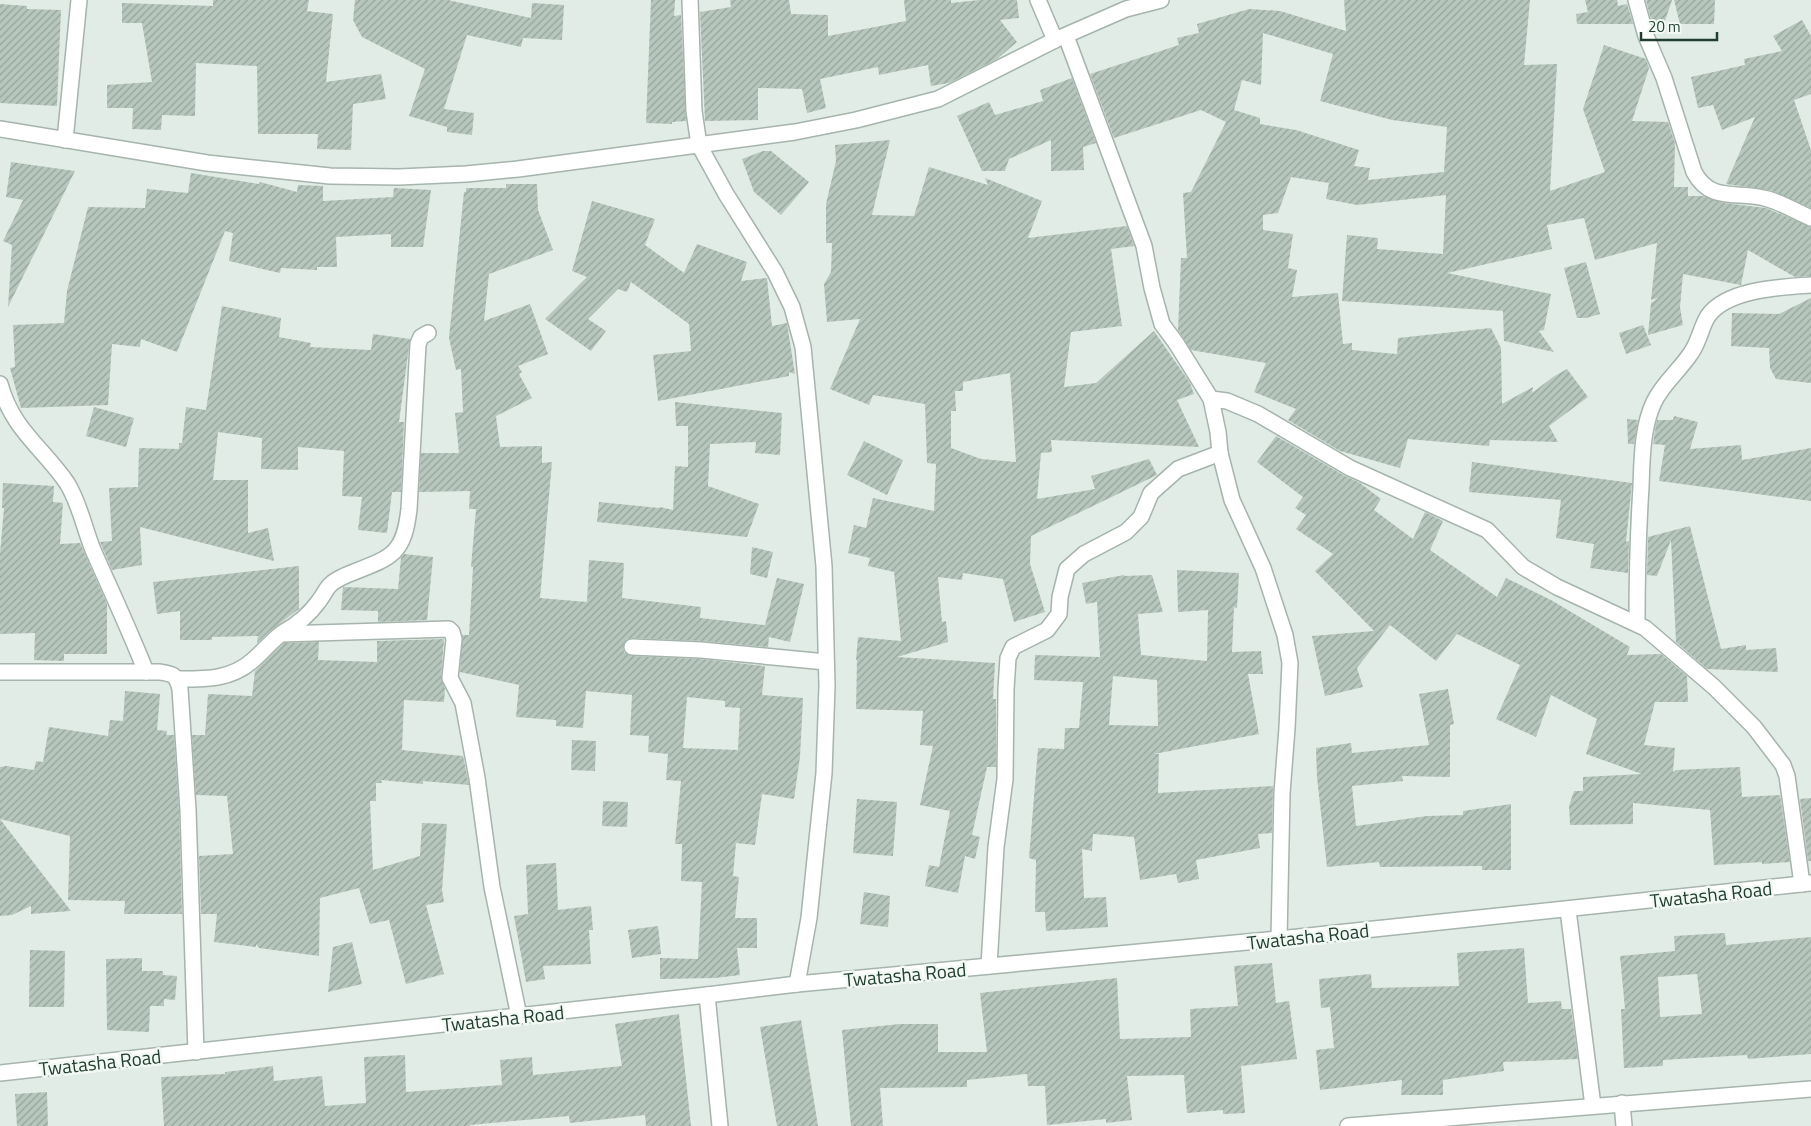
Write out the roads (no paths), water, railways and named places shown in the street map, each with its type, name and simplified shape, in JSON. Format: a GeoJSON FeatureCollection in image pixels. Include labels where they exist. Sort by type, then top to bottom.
{"type":"FeatureCollection","features":[{"type":"Feature","properties":{"kind":"street"},"geometry":{"type":"LineString","coordinates":[[66,140],[80,0]]}},
{"type":"Feature","properties":{"kind":"street"},"geometry":{"type":"LineString","coordinates":[[690,0],[694,111],[699,145],[735,209],[775,272],[792,307],[803,347],[824,566],[827,686],[824,773],[809,918],[797,984]]}},
{"type":"Feature","properties":{"kind":"street"},"geometry":{"type":"LineString","coordinates":[[1038,0],[1061,38],[1144,246],[1152,288],[1162,324],[1176,343],[1210,399],[1218,432],[1220,453],[1232,500],[1263,568],[1285,635],[1290,663],[1282,793],[1279,939]]}},
{"type":"Feature","properties":{"kind":"street"},"geometry":{"type":"LineString","coordinates":[[0,129],[207,163],[330,176],[399,177],[500,171],[795,132],[856,120],[938,99],[1061,38],[1126,9],[1161,0]]}},
{"type":"Feature","properties":{"kind":"street"},"geometry":{"type":"LineString","coordinates":[[1636,0],[1646,36],[1664,78],[1694,172],[1700,182],[1708,189],[1721,194],[1767,199],[1811,218]]}},
{"type":"Feature","properties":{"kind":"street"},"geometry":{"type":"LineString","coordinates":[[1638,624],[1637,553],[1642,468],[1649,415],[1655,400],[1675,370],[1691,353],[1709,315],[1719,305],[1751,292],[1811,285]]}},
{"type":"Feature","properties":{"kind":"street"},"geometry":{"type":"LineString","coordinates":[[177,679],[213,679],[233,673],[250,663],[280,634],[300,622],[319,602],[330,585],[344,576],[393,555],[402,542],[410,509],[418,344],[421,337],[428,333]]}},
{"type":"Feature","properties":{"kind":"street"},"geometry":{"type":"LineString","coordinates":[[0,384],[9,410],[18,425],[66,483],[77,502],[92,548],[146,672]]}},
{"type":"Feature","properties":{"kind":"street"},"geometry":{"type":"LineString","coordinates":[[1210,399],[1227,401],[1258,414],[1350,468],[1487,530],[1523,567],[1557,587],[1645,628],[1714,687],[1754,727],[1783,765],[1787,776],[1806,883]]}},
{"type":"Feature","properties":{"kind":"street"},"geometry":{"type":"LineString","coordinates":[[989,966],[996,847],[1005,779],[1008,658],[1013,647],[1047,630],[1059,614],[1060,597],[1067,569],[1084,554],[1126,532],[1141,518],[1150,493],[1178,469],[1220,453]]}},
{"type":"Feature","properties":{"kind":"street"},"geometry":{"type":"LineString","coordinates":[[280,634],[449,630],[452,632],[454,639],[450,678],[463,702],[477,778],[492,887],[519,1016]]}},
{"type":"Feature","properties":{"kind":"street"},"geometry":{"type":"LineString","coordinates":[[632,647],[701,650],[826,662]]}},
{"type":"Feature","properties":{"kind":"street"},"geometry":{"type":"LineString","coordinates":[[0,672],[146,672],[172,674],[177,679],[180,689],[188,810],[196,1052]]}},
{"type":"Feature","properties":{"kind":"street","name":"Twatasha Road"},"geometry":{"type":"LineString","coordinates":[[0,1073],[797,984],[1279,939],[1568,910],[1806,883]]}},
{"type":"Feature","properties":{"kind":"street"},"geometry":{"type":"LineString","coordinates":[[1568,910],[1593,1106]]}},
{"type":"Feature","properties":{"kind":"street"},"geometry":{"type":"LineString","coordinates":[[707,995],[720,1126]]}},
{"type":"Feature","properties":{"kind":"street"},"geometry":{"type":"LineString","coordinates":[[1348,1126],[1811,1089]]}},
{"type":"Feature","properties":{"kind":"street"},"geometry":{"type":"LineString","coordinates":[[1622,1103],[1624,1126]]}}]}
